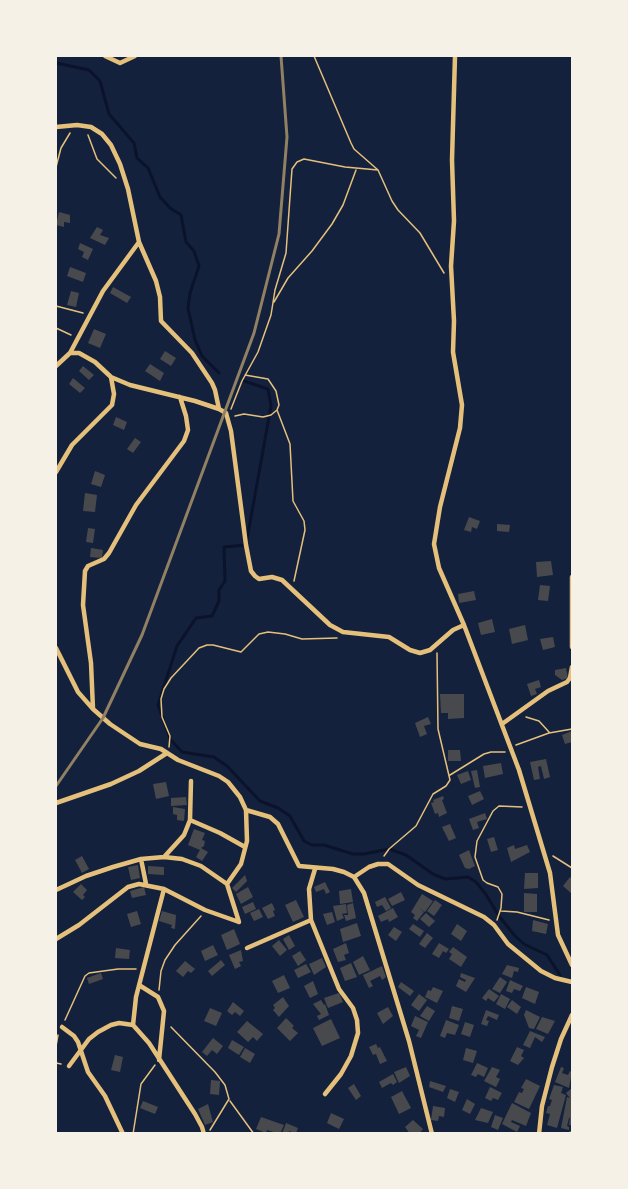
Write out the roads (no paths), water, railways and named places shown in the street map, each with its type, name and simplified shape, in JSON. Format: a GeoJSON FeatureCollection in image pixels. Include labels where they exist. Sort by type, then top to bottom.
{"type":"FeatureCollection","features":[{"type":"Feature","properties":{"kind":"street"},"geometry":{"type":"LineString","coordinates":[[105,56],[120,63],[135,56]]}},
{"type":"Feature","properties":{"kind":"street"},"geometry":{"type":"LineString","coordinates":[[455,56],[452,160],[454,221],[450,266],[453,352],[462,405],[460,428],[440,507],[435,544],[439,568],[464,625],[511,749],[544,851],[554,891],[558,935],[573,965]]}},
{"type":"Feature","properties":{"kind":"street"},"geometry":{"type":"LineString","coordinates":[[56,127],[77,125],[91,127],[102,134],[111,145],[128,189],[140,242],[156,280],[160,297],[161,321],[192,353],[212,383],[219,409]]}},
{"type":"Feature","properties":{"kind":"street"},"geometry":{"type":"LineString","coordinates":[[56,366],[70,353],[114,274],[140,242]]}},
{"type":"Feature","properties":{"kind":"street"},"geometry":{"type":"LineString","coordinates":[[70,353],[87,355],[111,377],[130,385],[219,409],[228,418],[251,571],[259,579],[272,577],[282,580],[330,625],[342,632],[389,637],[410,650],[420,653],[436,645],[453,630],[464,625]]}},
{"type":"Feature","properties":{"kind":"street"},"geometry":{"type":"LineString","coordinates":[[56,472],[72,445],[112,405],[114,394],[111,377]]}},
{"type":"Feature","properties":{"kind":"street"},"geometry":{"type":"LineString","coordinates":[[93,709],[91,663],[83,605],[85,571],[88,566],[104,559],[109,553],[136,505],[184,441],[188,430],[180,397]]}},
{"type":"Feature","properties":{"kind":"street"},"geometry":{"type":"LineString","coordinates":[[573,577],[573,647]]}},
{"type":"Feature","properties":{"kind":"street"},"geometry":{"type":"LineString","coordinates":[[56,648],[78,692],[93,709],[140,744],[161,749],[178,760],[219,776],[228,782],[240,797],[246,810],[247,835],[241,864],[227,884]]}},
{"type":"Feature","properties":{"kind":"street"},"geometry":{"type":"LineString","coordinates":[[502,724],[541,695],[567,682],[573,667]]}},
{"type":"Feature","properties":{"kind":"street"},"geometry":{"type":"LineString","coordinates":[[56,803],[111,784],[139,771],[167,753]]}},
{"type":"Feature","properties":{"kind":"street"},"geometry":{"type":"LineString","coordinates":[[164,857],[184,835],[190,820],[191,781]]}},
{"type":"Feature","properties":{"kind":"street"},"geometry":{"type":"LineString","coordinates":[[246,810],[270,817],[278,824],[299,866],[333,869],[354,877],[364,893],[409,1041],[432,1134]]}},
{"type":"Feature","properties":{"kind":"street"},"geometry":{"type":"LineString","coordinates":[[190,820],[220,832],[245,847]]}},
{"type":"Feature","properties":{"kind":"street"},"geometry":{"type":"LineString","coordinates":[[56,890],[86,876],[141,859],[164,857],[182,859],[201,866],[227,884],[239,922],[205,910],[164,889],[147,884],[128,887],[79,925],[56,939]]}},
{"type":"Feature","properties":{"kind":"street"},"geometry":{"type":"LineString","coordinates":[[141,859],[147,884]]}},
{"type":"Feature","properties":{"kind":"street"},"geometry":{"type":"LineString","coordinates":[[354,877],[369,867],[388,864],[418,885],[484,917],[494,925],[508,944],[541,971],[555,978],[573,982]]}},
{"type":"Feature","properties":{"kind":"street"},"geometry":{"type":"LineString","coordinates":[[315,869],[309,889],[311,920],[339,988],[353,1008],[357,1020],[357,1033],[351,1056],[341,1074],[325,1094]]}},
{"type":"Feature","properties":{"kind":"street"},"geometry":{"type":"LineString","coordinates":[[164,889],[142,970],[133,1025],[159,1060],[198,1120],[204,1134]]}},
{"type":"Feature","properties":{"kind":"street"},"geometry":{"type":"LineString","coordinates":[[247,948],[311,920]]}},
{"type":"Feature","properties":{"kind":"street"},"geometry":{"type":"LineString","coordinates":[[139,985],[158,997],[164,1011],[159,1060]]}},
{"type":"Feature","properties":{"kind":"street"},"geometry":{"type":"LineString","coordinates":[[539,1134],[542,1106],[552,1067],[561,1039],[573,1015]]}},
{"type":"Feature","properties":{"kind":"street"},"geometry":{"type":"LineString","coordinates":[[69,1066],[98,1032],[119,1023],[133,1025]]}},
{"type":"Feature","properties":{"kind":"street"},"geometry":{"type":"LineString","coordinates":[[62,1027],[74,1036],[88,1072],[105,1096],[123,1134]]}},
{"type":"Feature","properties":{"kind":"waterway"},"geometry":{"type":"LineString","coordinates":[[56,63],[89,70],[100,81],[109,114],[134,143],[137,158],[148,168],[160,197],[170,208],[181,215],[186,242],[194,251],[199,266],[190,293],[188,308],[195,340],[202,356],[219,373]]}},
{"type":"Feature","properties":{"kind":"waterway"},"geometry":{"type":"LineString","coordinates":[[244,381],[268,389],[271,406],[246,545],[224,547],[225,581],[219,590],[219,601],[212,616],[196,618],[177,646],[158,705],[170,739],[182,752],[214,757],[227,766],[260,801],[290,816],[304,841],[312,845],[324,845],[353,854],[389,849],[406,855],[433,874],[445,879],[468,877],[476,882],[485,893],[515,936],[524,944],[547,955],[560,975]]}},
{"type":"Feature","properties":{"kind":"railway"},"geometry":{"type":"LineString","coordinates":[[56,786],[103,718],[142,635],[254,333],[279,234],[287,137],[281,56]]}}]}
